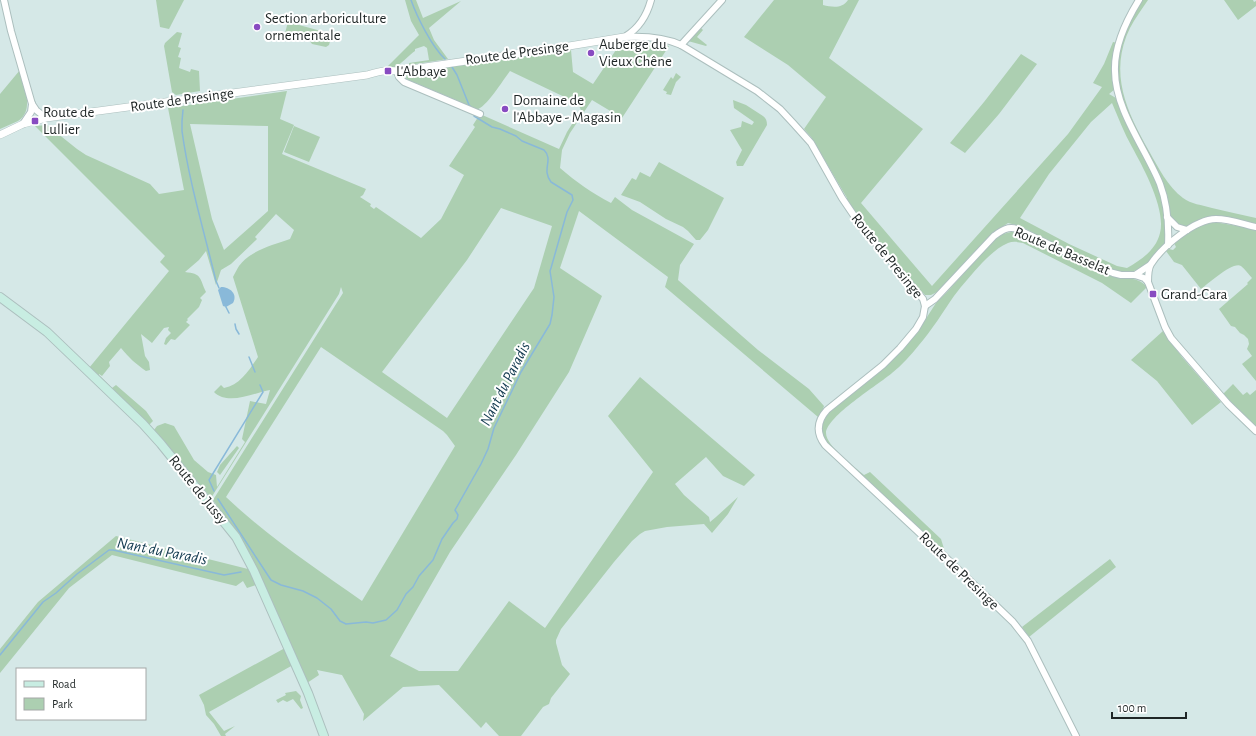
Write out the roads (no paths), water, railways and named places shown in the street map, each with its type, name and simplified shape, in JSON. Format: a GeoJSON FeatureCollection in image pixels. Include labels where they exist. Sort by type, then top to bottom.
{"type":"FeatureCollection","features":[{"type":"Feature","properties":{"kind":"main road","name":"Route de Jussy"},"geometry":{"type":"LineString","coordinates":[[0,296],[47,332],[139,420],[161,444],[236,537],[254,571],[308,693],[324,736]]}},
{"type":"Feature","properties":{"kind":"street"},"geometry":{"type":"LineString","coordinates":[[4,0],[11,31],[32,104],[36,110],[46,118]]}},
{"type":"Feature","properties":{"kind":"street"},"geometry":{"type":"LineString","coordinates":[[624,37],[631,32],[645,16],[651,0]]}},
{"type":"Feature","properties":{"kind":"street"},"geometry":{"type":"LineString","coordinates":[[681,45],[722,0]]}},
{"type":"Feature","properties":{"kind":"street"},"geometry":{"type":"LineString","coordinates":[[1139,0],[1129,17],[1120,39],[1115,60],[1115,76],[1118,92],[1124,109],[1160,186],[1164,198],[1169,232],[1168,245]]}},
{"type":"Feature","properties":{"kind":"street","name":"Route de Presinge"},"geometry":{"type":"LineString","coordinates":[[0,135],[23,124],[46,118],[380,72],[397,71],[624,37],[658,38],[681,45],[757,91],[780,109],[801,131],[811,143],[850,211],[922,299],[925,306],[924,314],[920,322],[900,348],[883,365],[825,412],[819,425],[820,438],[825,445],[941,553],[1023,633],[1076,736]]}},
{"type":"Feature","properties":{"kind":"street"},"geometry":{"type":"LineString","coordinates":[[397,71],[399,77],[404,82],[476,112]]}},
{"type":"Feature","properties":{"kind":"street"},"geometry":{"type":"LineString","coordinates":[[23,124],[31,112],[32,104]]}},
{"type":"Feature","properties":{"kind":"street"},"geometry":{"type":"LineString","coordinates":[[1167,217],[1177,227],[1187,230]]}},
{"type":"Feature","properties":{"kind":"street"},"geometry":{"type":"LineString","coordinates":[[1135,275],[1150,265],[1168,245],[1187,230],[1205,221],[1216,219],[1256,227]]}},
{"type":"Feature","properties":{"kind":"street","name":"Route de Basselat"},"geometry":{"type":"LineString","coordinates":[[925,306],[935,300],[994,236],[1008,228],[1019,230],[1096,267],[1121,274],[1139,276],[1148,282]]}},
{"type":"Feature","properties":{"kind":"street"},"geometry":{"type":"LineString","coordinates":[[1150,265],[1148,282],[1165,327],[1171,338],[1228,404],[1256,431]]}},
{"type":"Feature","properties":{"kind":"water"},"geometry":{"type":"Polygon","coordinates":[[[221,287],[227,288],[234,294],[233,303],[226,307],[223,306],[218,290],[221,287]]]}},
{"type":"Feature","properties":{"kind":"waterway","name":"Nant du Paradis"},"geometry":{"type":"LineString","coordinates":[[411,0],[425,31],[445,59]]}},
{"type":"Feature","properties":{"kind":"waterway","name":"Nant du Paradis"},"geometry":{"type":"LineString","coordinates":[[452,67],[457,75],[469,105],[473,109]]}},
{"type":"Feature","properties":{"kind":"waterway"},"geometry":{"type":"LineString","coordinates":[[183,110],[182,131],[185,150],[197,206],[219,288]]}},
{"type":"Feature","properties":{"kind":"waterway","name":"Nant du Paradis"},"geometry":{"type":"LineString","coordinates":[[218,499],[271,580],[281,585],[303,591],[317,598],[331,609],[340,621],[346,624],[366,622],[373,623],[386,620],[397,610],[406,594],[433,560],[442,539],[457,519],[458,515],[455,510],[481,464],[488,449],[494,428],[521,372],[550,324],[554,297],[550,271],[567,212],[573,200],[572,195],[551,182],[548,177],[548,157],[544,150],[522,141],[516,136],[492,127],[474,116],[474,113]]}},
{"type":"Feature","properties":{"kind":"waterway"},"geometry":{"type":"LineString","coordinates":[[226,307],[229,313]]}},
{"type":"Feature","properties":{"kind":"waterway"},"geometry":{"type":"LineString","coordinates":[[235,324],[239,334]]}},
{"type":"Feature","properties":{"kind":"waterway"},"geometry":{"type":"LineString","coordinates":[[249,357],[255,372]]}},
{"type":"Feature","properties":{"kind":"waterway"},"geometry":{"type":"LineString","coordinates":[[214,491],[209,480],[263,392],[260,385]]}},
{"type":"Feature","properties":{"kind":"waterway","name":"Nant du Paradis"},"geometry":{"type":"LineString","coordinates":[[0,655],[43,602],[109,550],[224,575],[241,572]]}},
{"type":"Feature","properties":{"kind":"place","name":"Section arboriculture ornementale"},"geometry":{"type":"Point","coordinates":[257,27]}},
{"type":"Feature","properties":{"kind":"place","name":"Auberge du Vieux Chêne"},"geometry":{"type":"Point","coordinates":[591,53]}},
{"type":"Feature","properties":{"kind":"place","name":"L'Abbaye"},"geometry":{"type":"Point","coordinates":[388,71]}},
{"type":"Feature","properties":{"kind":"place","name":"Domaine de l'Abbaye - Magasin"},"geometry":{"type":"Point","coordinates":[505,109]}},
{"type":"Feature","properties":{"kind":"place","name":"Route de Lullier"},"geometry":{"type":"Point","coordinates":[35,121]}},
{"type":"Feature","properties":{"kind":"place","name":"Grand-Cara"},"geometry":{"type":"Point","coordinates":[1153,294]}}]}
